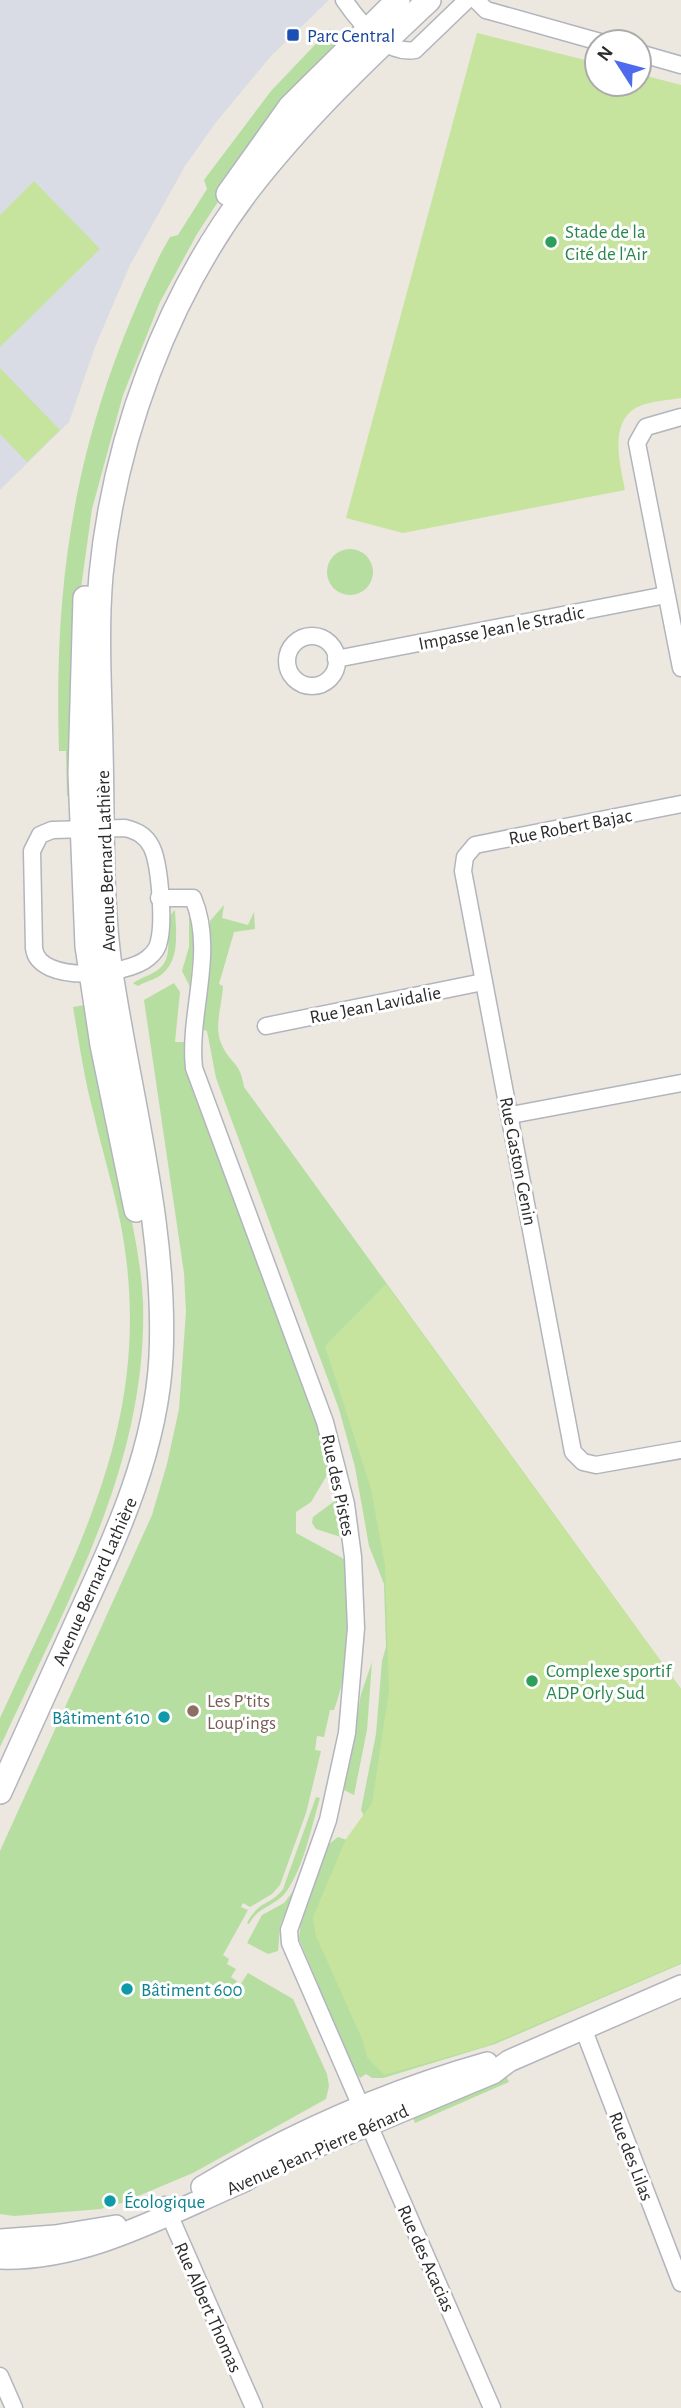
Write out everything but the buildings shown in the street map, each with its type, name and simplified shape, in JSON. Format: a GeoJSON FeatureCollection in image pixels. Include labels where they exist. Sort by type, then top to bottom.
{"type":"FeatureCollection","features":[{"type":"Feature","properties":{"kind":"main road","name":"Avenue Bernard Lathière"},"geometry":{"type":"LineString","coordinates":[[0,1757],[109,1519],[131,1456],[146,1375],[149,1312],[145,1262],[100,972],[93,828],[101,577],[117,480],[139,402],[183,299],[209,248],[245,193],[319,107],[376,35],[398,0]]}},
{"type":"Feature","properties":{"kind":"main road","name":"Avenue Bernard Lathière"},"geometry":{"type":"LineString","coordinates":[[376,35],[429,0]]}},
{"type":"Feature","properties":{"kind":"main road","name":"Avenue Bernard Lathière"},"geometry":{"type":"LineString","coordinates":[[0,1792],[124,1520],[154,1414],[160,1360],[161,1308],[157,1258],[100,972]]}},
{"type":"Feature","properties":{"kind":"street"},"geometry":{"type":"LineString","coordinates":[[344,0],[376,35],[397,50],[415,50],[467,0]]}},
{"type":"Feature","properties":{"kind":"street"},"geometry":{"type":"LineString","coordinates":[[476,0],[493,12],[583,37]]}},
{"type":"Feature","properties":{"kind":"street"},"geometry":{"type":"LineString","coordinates":[[653,57],[681,65]]}},
{"type":"Feature","properties":{"kind":"street"},"geometry":{"type":"LineString","coordinates":[[681,417],[646,427],[637,443],[681,668]]}},
{"type":"Feature","properties":{"kind":"street","name":"Impasse Jean le Stradic"},"geometry":{"type":"LineString","coordinates":[[336,659],[666,595]]}},
{"type":"Feature","properties":{"kind":"street","name":"Rue Robert Bajac"},"geometry":{"type":"LineString","coordinates":[[465,857],[475,845],[681,804]]}},
{"type":"Feature","properties":{"kind":"street"},"geometry":{"type":"LineString","coordinates":[[125,828],[146,839],[156,857],[159,898],[160,932],[155,951],[141,963],[100,972],[66,972],[46,967],[37,958],[34,948],[33,845],[44,832],[125,828]]}},
{"type":"Feature","properties":{"kind":"street","name":"Rue Gaston Genin"},"geometry":{"type":"LineString","coordinates":[[465,857],[463,871],[573,1452],[583,1462],[596,1465],[681,1450]]}},
{"type":"Feature","properties":{"kind":"street","name":"Rue des Pistes"},"geometry":{"type":"LineString","coordinates":[[159,898],[193,898],[198,908],[202,946],[192,1038],[194,1069],[326,1422],[346,1504],[356,1628],[351,1707],[328,1821],[289,1930],[297,1964],[365,2117]]}},
{"type":"Feature","properties":{"kind":"street","name":"Rue Jean Lavidalie"},"geometry":{"type":"LineString","coordinates":[[266,1026],[484,982]]}},
{"type":"Feature","properties":{"kind":"street"},"geometry":{"type":"LineString","coordinates":[[510,1115],[681,1083]]}},
{"type":"Feature","properties":{"kind":"street","name":"Avenue Jean-Pierre Bénard"},"geometry":{"type":"LineString","coordinates":[[0,2246],[41,2258],[85,2248],[167,2209],[244,2181],[458,2071],[509,2061],[681,1986]]}},
{"type":"Feature","properties":{"kind":"street","name":"Rue des Lilas"},"geometry":{"type":"LineString","coordinates":[[583,2028],[681,2283]]}},
{"type":"Feature","properties":{"kind":"street","name":"Rue des Acacias"},"geometry":{"type":"LineString","coordinates":[[365,2117],[492,2408]]}},
{"type":"Feature","properties":{"kind":"street","name":"Rue Albert Thomas"},"geometry":{"type":"LineString","coordinates":[[167,2209],[254,2408]]}},
{"type":"Feature","properties":{"kind":"street"},"geometry":{"type":"LineString","coordinates":[[0,2376],[14,2408]]}},
{"type":"Feature","properties":{"kind":"shaded area"},"geometry":{"type":"Polygon","coordinates":[[[0,0],[329,0],[271,56],[217,121],[185,166],[130,265],[95,347],[69,422],[0,490],[0,0]]]}},
{"type":"Feature","properties":{"kind":"green space"},"geometry":{"type":"Polygon","coordinates":[[[330,29],[341,40],[276,112],[197,234],[160,302],[123,395],[92,509],[73,645],[69,703],[72,797],[67,796],[66,751],[59,751],[58,683],[67,556],[91,435],[110,376],[133,315],[161,253],[170,237],[178,235],[207,189],[204,180],[271,91],[330,29]]]}},
{"type":"Feature","properties":{"kind":"green space","name":"Stade de la Cité de l'Air"},"geometry":{"type":"Polygon","coordinates":[[[477,33],[583,60],[583,98],[653,98],[653,78],[681,85],[681,398],[642,405],[631,411],[624,420],[618,443],[625,490],[403,533],[346,518],[477,33]]]}},
{"type":"Feature","properties":{"kind":"green space"},"geometry":{"type":"Polygon","coordinates":[[[34,181],[100,249],[0,347],[0,215],[34,181]]]}},
{"type":"Feature","properties":{"kind":"green space"},"geometry":{"type":"Polygon","coordinates":[[[0,368],[60,430],[27,462],[0,434],[0,368]]]}},
{"type":"Feature","properties":{"kind":"green space"},"geometry":{"type":"Polygon","coordinates":[[[350,549],[367,555],[373,572],[367,589],[350,595],[333,589],[327,572],[333,555],[350,549]]]}},
{"type":"Feature","properties":{"kind":"green space","name":"Complexe sportif ADP Orly Sud"},"geometry":{"type":"Polygon","coordinates":[[[224,905],[222,918],[248,925],[254,912],[255,929],[234,932],[219,984],[223,986],[219,1036],[224,1050],[240,1072],[244,1087],[681,1689],[364,1816],[361,1810],[376,1734],[382,1661],[386,1647],[384,1584],[369,1546],[355,1467],[339,1409],[216,1078],[207,1031],[202,1029],[210,957],[210,921],[224,905]]]}},
{"type":"Feature","properties":{"kind":"green space"},"geometry":{"type":"Polygon","coordinates":[[[175,910],[174,956],[158,977],[138,986],[133,983],[163,965],[168,951],[169,921],[175,910]]]}},
{"type":"Feature","properties":{"kind":"green space"},"geometry":{"type":"Polygon","coordinates":[[[189,914],[194,941],[190,987],[182,971],[189,947],[189,914]]]}},
{"type":"Feature","properties":{"kind":"green space"},"geometry":{"type":"Polygon","coordinates":[[[174,983],[180,992],[175,1042],[184,1042],[192,1089],[313,1413],[330,1470],[311,1502],[296,1512],[296,1533],[344,1559],[348,1617],[347,1654],[334,1710],[330,1710],[324,1737],[317,1736],[315,1750],[321,1751],[306,1813],[280,1885],[272,1894],[250,1907],[243,1903],[241,1907],[248,1910],[223,1955],[229,1959],[227,1964],[236,1969],[231,1977],[237,1981],[233,1988],[236,1991],[248,1973],[293,1999],[327,2074],[329,2086],[326,2099],[193,2173],[119,2204],[115,2195],[102,2200],[105,2207],[101,2209],[14,2216],[0,2214],[0,1851],[152,1515],[179,1409],[186,1312],[184,1273],[144,1000],[174,983]]]}},
{"type":"Feature","properties":{"kind":"green space"},"geometry":{"type":"Polygon","coordinates":[[[85,1005],[138,1252],[143,1302],[141,1362],[132,1420],[98,1531],[76,1586],[0,1747],[0,1718],[76,1554],[113,1445],[125,1388],[130,1329],[127,1266],[113,1188],[87,1085],[73,1007],[85,1005]]]}},
{"type":"Feature","properties":{"kind":"green space","name":"Complexe sportif ADP Orly Sud"},"geometry":{"type":"Polygon","coordinates":[[[386,1284],[681,1689],[681,1963],[486,2046],[384,2075],[367,2057],[363,2041],[316,1936],[313,1917],[346,1839],[372,1803],[389,1691],[385,1565],[371,1489],[325,1346],[386,1284]]]}},
{"type":"Feature","properties":{"kind":"green space"},"geometry":{"type":"Polygon","coordinates":[[[336,1500],[341,1537],[316,1529],[312,1523],[313,1517],[336,1500]]]}},
{"type":"Feature","properties":{"kind":"green space"},"geometry":{"type":"Polygon","coordinates":[[[372,1662],[367,1730],[354,1795],[344,1790],[361,1694],[372,1662]]]}},
{"type":"Feature","properties":{"kind":"green space"},"geometry":{"type":"Polygon","coordinates":[[[316,1797],[320,1798],[310,1834],[292,1882],[282,1897],[247,1923],[256,1910],[283,1889],[316,1797]]]}},
{"type":"Feature","properties":{"kind":"green space"},"geometry":{"type":"Polygon","coordinates":[[[338,1837],[681,1952],[681,1964],[495,2044],[383,2078],[372,2078],[366,2074],[360,2078],[352,2067],[299,1939],[301,1920],[329,1844],[338,1837]]]}},
{"type":"Feature","properties":{"kind":"green space"},"geometry":{"type":"Polygon","coordinates":[[[294,1890],[280,1926],[278,1951],[268,1954],[247,1943],[262,1915],[284,1903],[294,1890]]]}},
{"type":"Feature","properties":{"kind":"green space"},"geometry":{"type":"Polygon","coordinates":[[[506,2076],[509,2082],[415,2123],[412,2115],[506,2076]]]}},
{"type":"Feature","properties":{"kind":"place","name":"Parc Central"},"geometry":{"type":"Point","coordinates":[293,35]}},
{"type":"Feature","properties":{"kind":"place","name":"Stade de la Cité de l'Air"},"geometry":{"type":"Point","coordinates":[551,242]}},
{"type":"Feature","properties":{"kind":"place","name":"Complexe sportif ADP Orly Sud"},"geometry":{"type":"Point","coordinates":[532,1681]}},
{"type":"Feature","properties":{"kind":"place","name":"Les P'tits Loup'ings"},"geometry":{"type":"Point","coordinates":[193,1711]}},
{"type":"Feature","properties":{"kind":"place","name":"Bâtiment 610"},"geometry":{"type":"Point","coordinates":[164,1717]}},
{"type":"Feature","properties":{"kind":"place","name":"Bâtiment 600"},"geometry":{"type":"Point","coordinates":[127,1989]}},
{"type":"Feature","properties":{"kind":"place","name":"Écologique"},"geometry":{"type":"Point","coordinates":[110,2201]}}]}
